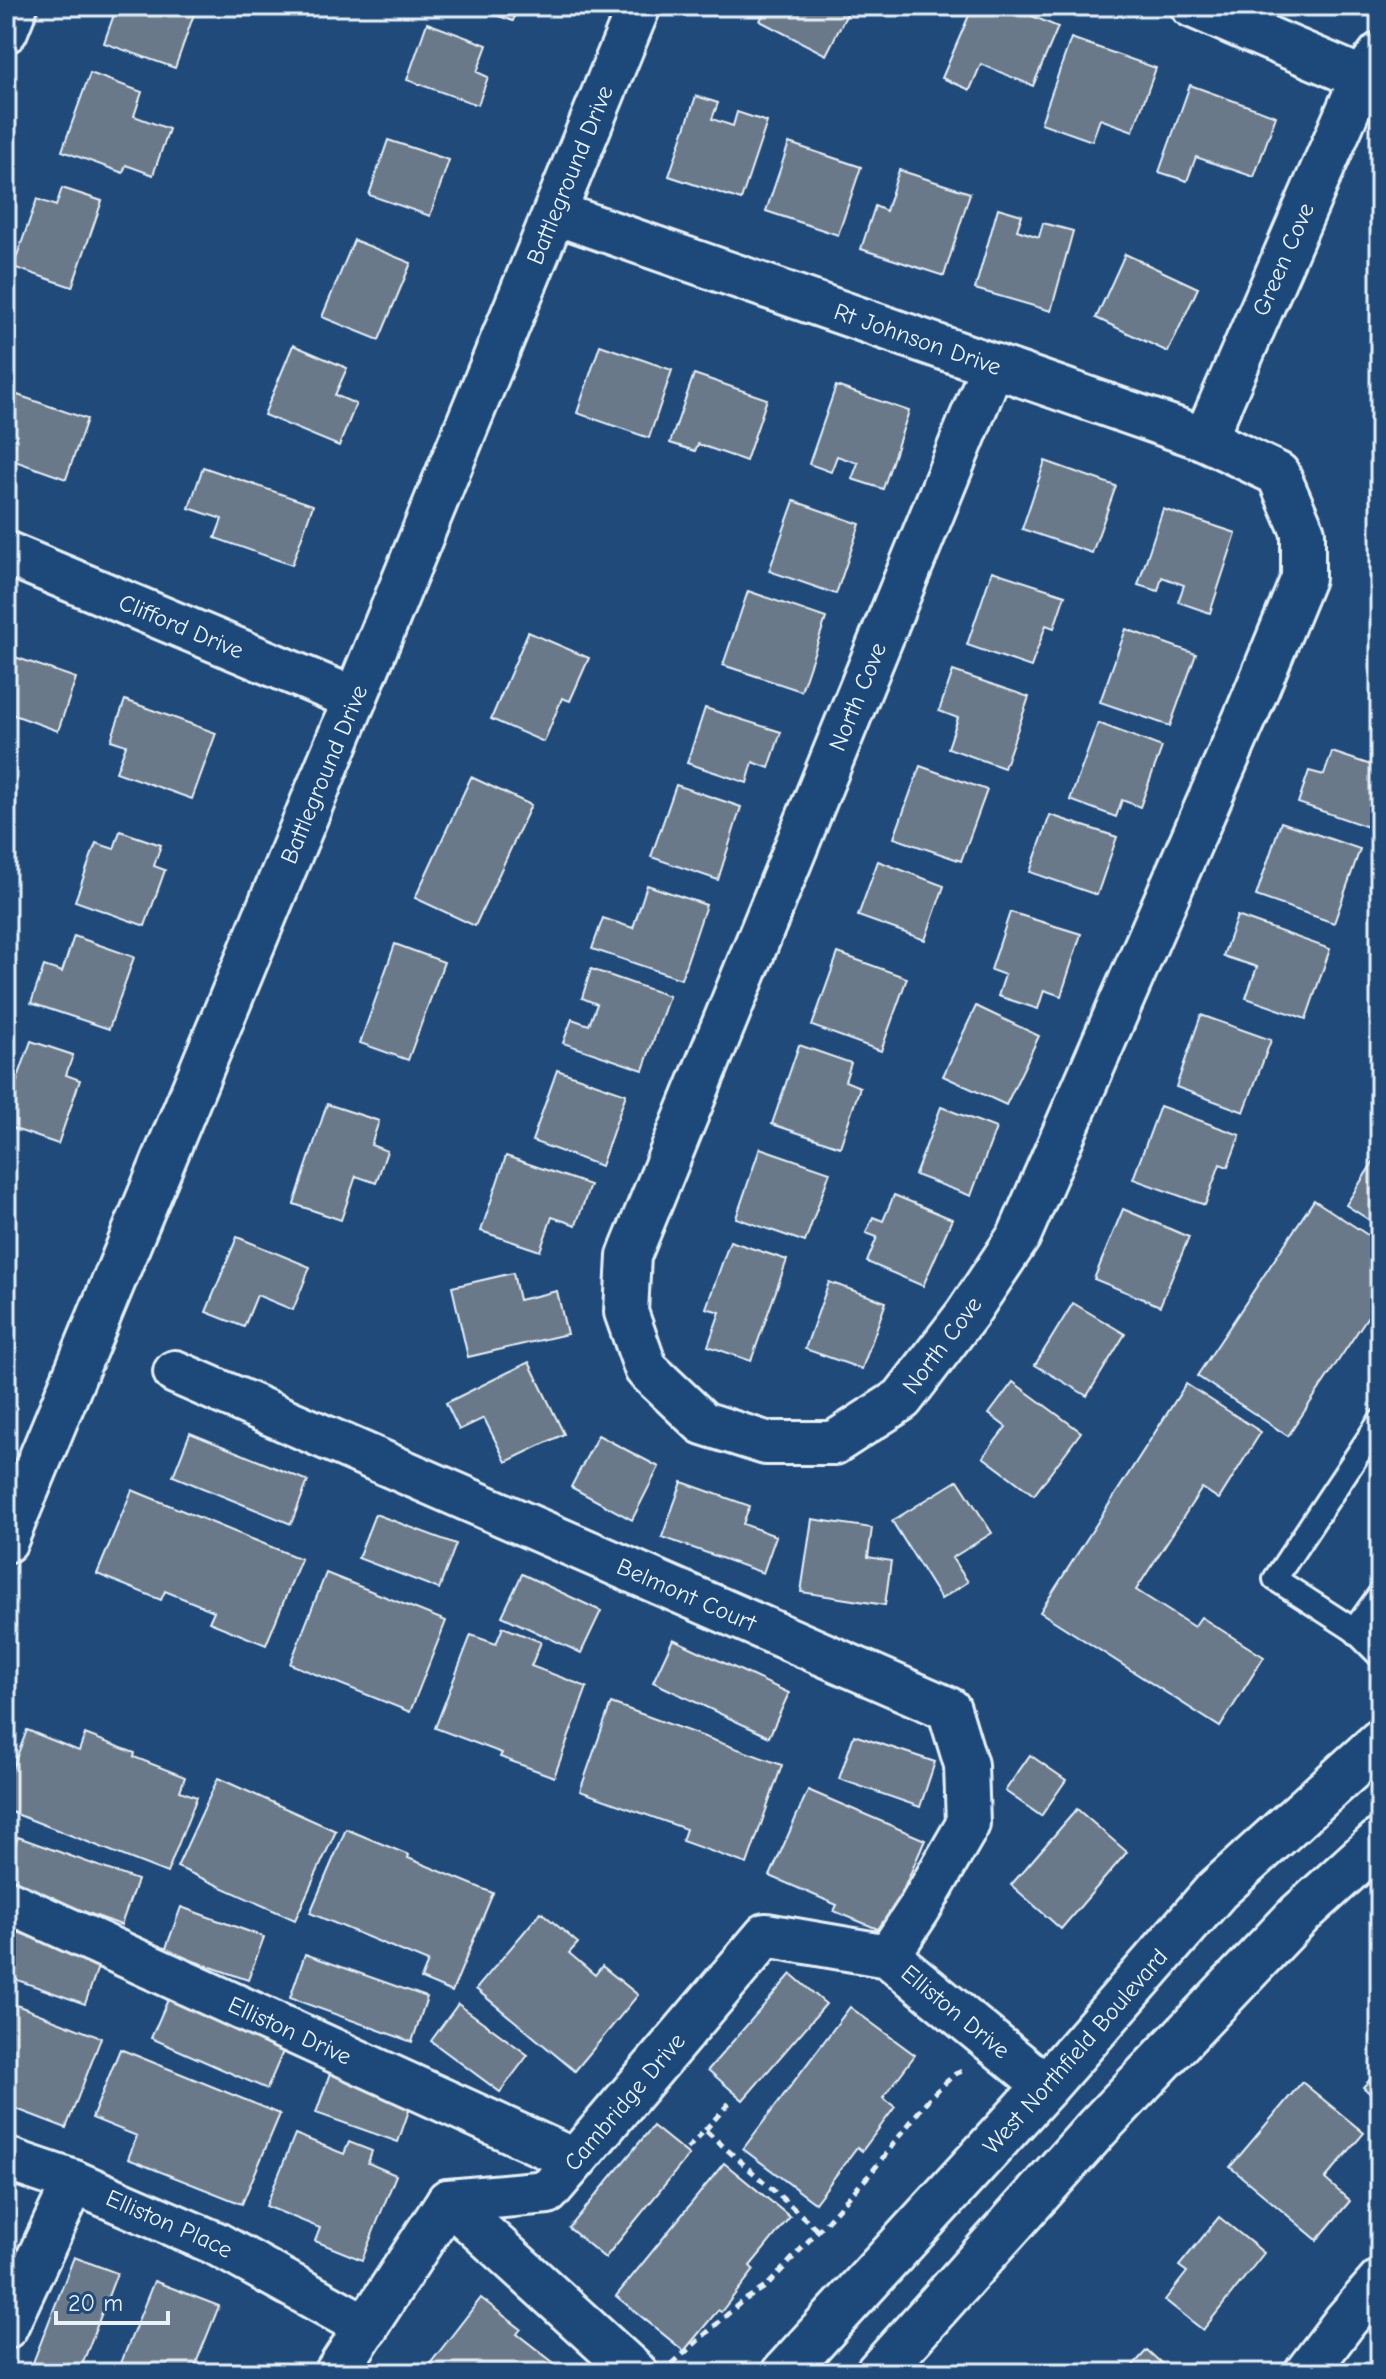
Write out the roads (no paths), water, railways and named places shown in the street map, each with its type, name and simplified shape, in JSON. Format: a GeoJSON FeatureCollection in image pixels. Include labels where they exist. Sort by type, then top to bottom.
{"type":"FeatureCollection","features":[{"type":"Feature","properties":{"kind":"main road","name":"West Northfield Boulevard"},"geometry":{"type":"LineString","coordinates":[[784,2373],[1046,2086],[1217,1890],[1380,1742]]}},
{"type":"Feature","properties":{"kind":"main road"},"geometry":{"type":"LineString","coordinates":[[878,2373],[1107,2117],[1299,1915],[1380,1841]]}},
{"type":"Feature","properties":{"kind":"street"},"geometry":{"type":"LineString","coordinates":[[6,31],[16,6]]}},
{"type":"Feature","properties":{"kind":"street","name":"Battleground Drive"},"geometry":{"type":"LineString","coordinates":[[6,1541],[639,6]]}},
{"type":"Feature","properties":{"kind":"street","name":"Green Cove"},"geometry":{"type":"LineString","coordinates":[[1192,6],[1371,66],[1205,439]]}},
{"type":"Feature","properties":{"kind":"street","name":"Rt Johnson Drive"},"geometry":{"type":"LineString","coordinates":[[555,213],[1205,439],[1278,474]]}},
{"type":"Feature","properties":{"kind":"street","name":"North Cove"},"geometry":{"type":"LineString","coordinates":[[993,365],[629,1256],[626,1312],[646,1369],[703,1423],[766,1443],[834,1443],[902,1399],[967,1314],[1019,1236],[1303,578],[1303,532],[1278,474]]}},
{"type":"Feature","properties":{"kind":"street","name":"Clifford Drive"},"geometry":{"type":"LineString","coordinates":[[6,553],[355,699]]}},
{"type":"Feature","properties":{"kind":"street","name":"Belmont Court"},"geometry":{"type":"LineString","coordinates":[[175,1372],[949,1709],[966,1765],[968,1824],[888,1956]]}},
{"type":"Feature","properties":{"kind":"street","name":"Elliston Drive"},"geometry":{"type":"LineString","coordinates":[[6,1901],[574,2160]]}},
{"type":"Feature","properties":{"kind":"street","name":"Elliston Drive"},"geometry":{"type":"LineString","coordinates":[[766,1935],[888,1956],[1046,2086]]}},
{"type":"Feature","properties":{"kind":"street","name":"Cambridge Drive"},"geometry":{"type":"LineString","coordinates":[[448,2201],[548,2192],[766,1935]]}},
{"type":"Feature","properties":{"kind":"street","name":"Elliston Place"},"geometry":{"type":"LineString","coordinates":[[6,2159],[74,2182],[215,2243],[367,2327]]}},
{"type":"Feature","properties":{"kind":"street"},"geometry":{"type":"LineString","coordinates":[[6,2327],[74,2182]]}},
{"type":"Feature","properties":{"kind":"street"},"geometry":{"type":"LineString","coordinates":[[336,2373],[448,2201],[654,2369]]}},
{"type":"Feature","properties":{"kind":"street"},"geometry":{"type":"LineString","coordinates":[[1306,2373],[1380,2281]]}},
{"type":"Feature","properties":{"kind":"lane"},"geometry":{"type":"LineString","coordinates":[[1380,1421],[1275,1579],[1354,1630],[1380,1656]]}},
{"type":"Feature","properties":{"kind":"lane"},"geometry":{"type":"LineString","coordinates":[[1354,1630],[1380,1594]]}}]}
